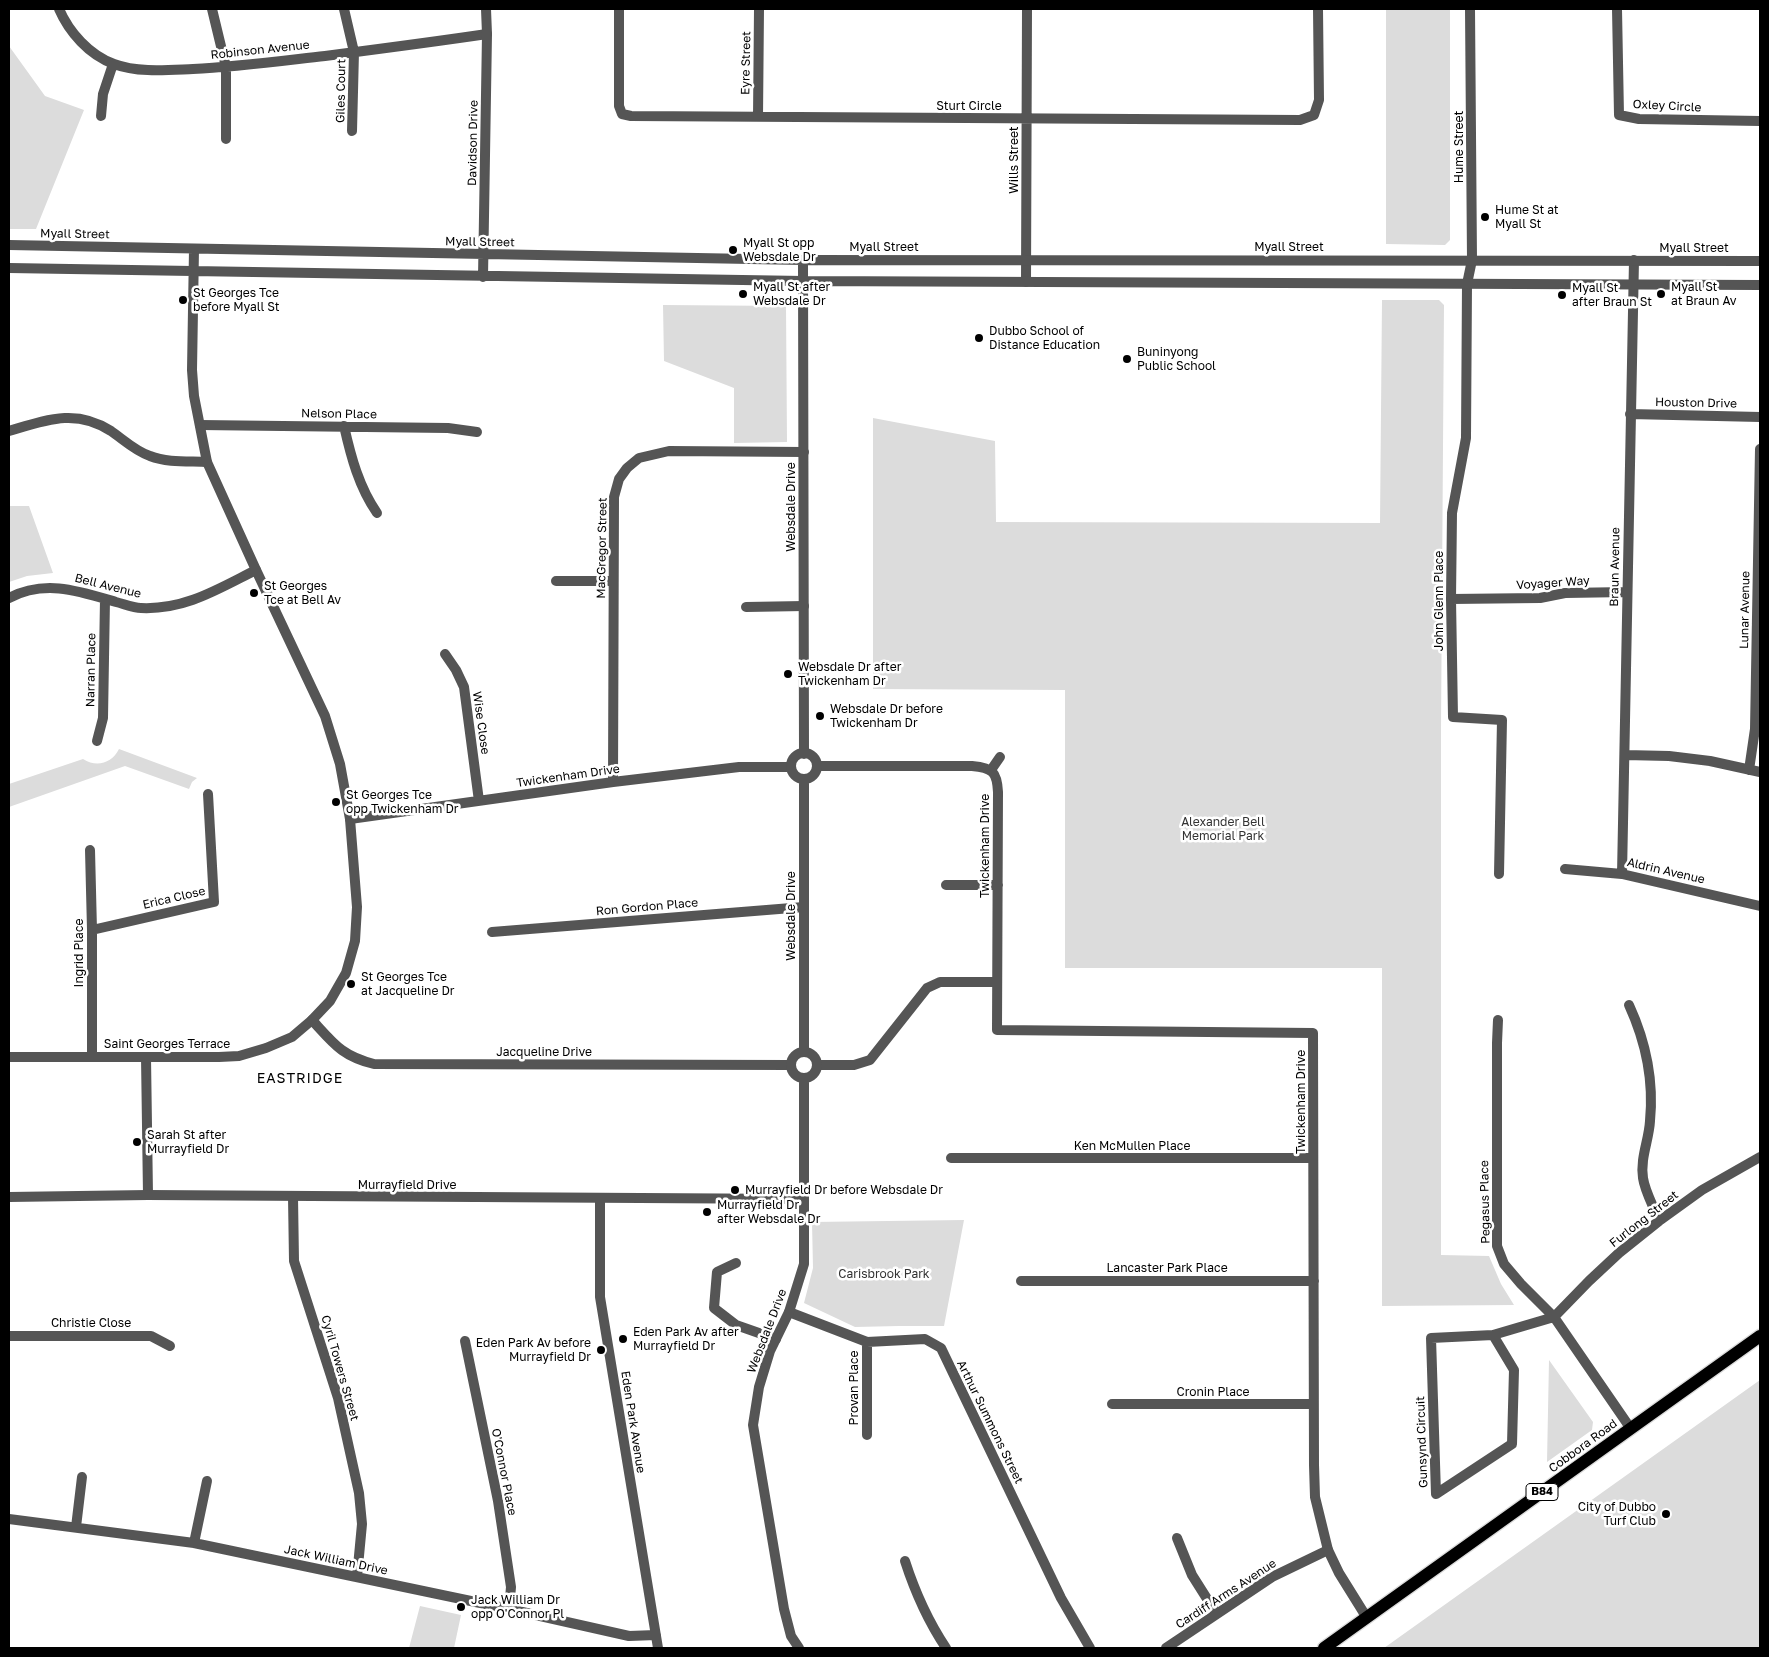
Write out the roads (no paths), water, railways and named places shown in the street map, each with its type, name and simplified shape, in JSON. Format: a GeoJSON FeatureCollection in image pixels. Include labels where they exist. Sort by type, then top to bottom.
{"type":"FeatureCollection","features":[{"type":"Feature","properties":{"kind":"main road","name":"Cobbora Road"},"geometry":{"type":"LineString","coordinates":[[1324,1648],[1760,1336]]}},
{"type":"Feature","properties":{"kind":"street","name":"Robinson Avenue"},"geometry":{"type":"LineString","coordinates":[[59,9],[72,32],[83,44],[113,64],[146,69],[226,67],[487,34]]}},
{"type":"Feature","properties":{"kind":"street"},"geometry":{"type":"LineString","coordinates":[[212,9],[226,67],[226,139]]}},
{"type":"Feature","properties":{"kind":"street","name":"Giles Court"},"geometry":{"type":"LineString","coordinates":[[344,9],[354,52],[352,131]]}},
{"type":"Feature","properties":{"kind":"street","name":"Davidson Drive"},"geometry":{"type":"LineString","coordinates":[[483,277],[486,9]]}},
{"type":"Feature","properties":{"kind":"street","name":"Sturt Circle"},"geometry":{"type":"LineString","coordinates":[[619,9],[619,106],[622,114],[631,116],[1300,120],[1314,115],[1319,100],[1318,9]]}},
{"type":"Feature","properties":{"kind":"street","name":"Eyre Street"},"geometry":{"type":"LineString","coordinates":[[758,117],[759,9]]}},
{"type":"Feature","properties":{"kind":"street","name":"Wills Street"},"geometry":{"type":"LineString","coordinates":[[1026,282],[1027,9]]}},
{"type":"Feature","properties":{"kind":"street","name":"Hume Street"},"geometry":{"type":"LineString","coordinates":[[1467,284],[1472,260],[1470,9]]}},
{"type":"Feature","properties":{"kind":"street","name":"Oxley Circle"},"geometry":{"type":"LineString","coordinates":[[1617,9],[1619,114],[1639,119],[1760,121]]}},
{"type":"Feature","properties":{"kind":"street"},"geometry":{"type":"LineString","coordinates":[[100,116],[103,94],[113,64]]}},
{"type":"Feature","properties":{"kind":"street","name":"Myall Street"},"geometry":{"type":"LineString","coordinates":[[9,245],[803,260],[1760,261]]}},
{"type":"Feature","properties":{"kind":"street","name":"Saint Georges Terrace"},"geometry":{"type":"LineString","coordinates":[[9,1056],[239,1056],[266,1048],[292,1037],[330,1001],[346,973],[354,941],[357,907],[350,819],[340,764],[325,716],[207,462],[194,396],[192,370],[194,249]]}},
{"type":"Feature","properties":{"kind":"street","name":"Websdale Drive"},"geometry":{"type":"LineString","coordinates":[[803,260],[804,754]]}},
{"type":"Feature","properties":{"kind":"street","name":"Braun Avenue"},"geometry":{"type":"LineString","coordinates":[[1622,874],[1634,260]]}},
{"type":"Feature","properties":{"kind":"street"},"geometry":{"type":"LineString","coordinates":[[9,268],[803,281],[1760,285]]}},
{"type":"Feature","properties":{"kind":"street","name":"John Glenn Place"},"geometry":{"type":"LineString","coordinates":[[1467,284],[1466,438],[1452,513],[1453,717],[1502,720],[1499,874]]}},
{"type":"Feature","properties":{"kind":"street","name":"Houston Drive"},"geometry":{"type":"LineString","coordinates":[[1630,414],[1760,417]]}},
{"type":"Feature","properties":{"kind":"street"},"geometry":{"type":"LineString","coordinates":[[9,432],[55,418],[69,417],[89,420],[106,428],[138,451],[152,457],[167,460],[207,462]]}},
{"type":"Feature","properties":{"kind":"street","name":"Nelson Place"},"geometry":{"type":"LineString","coordinates":[[200,424],[448,428],[477,432]]}},
{"type":"Feature","properties":{"kind":"street"},"geometry":{"type":"LineString","coordinates":[[344,426],[352,461],[367,499],[377,513]]}},
{"type":"Feature","properties":{"kind":"street","name":"Lunar Avenue"},"geometry":{"type":"LineString","coordinates":[[1749,770],[1755,729],[1760,449]]}},
{"type":"Feature","properties":{"kind":"street","name":"MacGregor Street"},"geometry":{"type":"LineString","coordinates":[[613,782],[614,497],[619,479],[627,468],[639,458],[669,451],[804,452]]}},
{"type":"Feature","properties":{"kind":"street","name":"Bell Avenue"},"geometry":{"type":"LineString","coordinates":[[9,598],[19,593],[42,588],[74,589],[139,608],[169,608],[195,600],[256,570]]}},
{"type":"Feature","properties":{"kind":"street"},"geometry":{"type":"LineString","coordinates":[[556,581],[614,581]]}},
{"type":"Feature","properties":{"kind":"street","name":"Voyager Way"},"geometry":{"type":"LineString","coordinates":[[1451,599],[1540,598],[1565,593],[1627,592]]}},
{"type":"Feature","properties":{"kind":"street","name":"Narran Place"},"geometry":{"type":"LineString","coordinates":[[97,740],[103,718],[105,599]]}},
{"type":"Feature","properties":{"kind":"street"},"geometry":{"type":"LineString","coordinates":[[746,606],[804,606]]}},
{"type":"Feature","properties":{"kind":"street","name":"Wise Close"},"geometry":{"type":"LineString","coordinates":[[445,654],[456,670],[464,687],[479,801]]}},
{"type":"Feature","properties":{"kind":"street"},"geometry":{"type":"LineString","coordinates":[[804,754],[808,754],[814,759],[817,766],[813,776],[804,779],[796,776],[791,767],[794,759],[804,754]]}},
{"type":"Feature","properties":{"kind":"street"},"geometry":{"type":"LineString","coordinates":[[1625,755],[1669,756],[1710,761],[1760,772]]}},
{"type":"Feature","properties":{"kind":"street"},"geometry":{"type":"LineString","coordinates":[[817,766],[972,766],[991,770],[1000,757]]}},
{"type":"Feature","properties":{"kind":"street","name":"Twickenham Drive"},"geometry":{"type":"LineString","coordinates":[[350,819],[739,766],[791,767]]}},
{"type":"Feature","properties":{"kind":"street","name":"Twickenham Drive"},"geometry":{"type":"LineString","coordinates":[[991,770],[996,775],[998,787],[997,1030],[1313,1033],[1313,1404],[1315,1497],[1328,1550],[1339,1573],[1367,1618]]}},
{"type":"Feature","properties":{"kind":"street","name":"Websdale Drive"},"geometry":{"type":"LineString","coordinates":[[804,779],[804,1052]]}},
{"type":"Feature","properties":{"kind":"street","name":"Erica Close"},"geometry":{"type":"LineString","coordinates":[[92,930],[214,902],[208,794]]}},
{"type":"Feature","properties":{"kind":"street","name":"Ingrid Place"},"geometry":{"type":"LineString","coordinates":[[90,850],[92,1057]]}},
{"type":"Feature","properties":{"kind":"street","name":"Aldrin Avenue"},"geometry":{"type":"LineString","coordinates":[[1565,869],[1622,874],[1760,906]]}},
{"type":"Feature","properties":{"kind":"street"},"geometry":{"type":"LineString","coordinates":[[946,885],[998,884]]}},
{"type":"Feature","properties":{"kind":"street","name":"Ron Gordon Place"},"geometry":{"type":"LineString","coordinates":[[492,932],[804,907]]}},
{"type":"Feature","properties":{"kind":"street"},"geometry":{"type":"LineString","coordinates":[[817,1065],[854,1065],[870,1060],[927,988],[940,982],[997,982]]}},
{"type":"Feature","properties":{"kind":"street"},"geometry":{"type":"LineString","coordinates":[[1629,1005],[1647,1054],[1652,1088],[1650,1122],[1643,1155],[1643,1178],[1659,1221]]}},
{"type":"Feature","properties":{"kind":"street","name":"Jacqueline Drive"},"geometry":{"type":"LineString","coordinates":[[312,1020],[342,1052],[356,1060],[374,1064],[791,1065]]}},
{"type":"Feature","properties":{"kind":"street","name":"Pegasus Place"},"geometry":{"type":"LineString","coordinates":[[1498,1020],[1497,1246],[1504,1264],[1554,1317],[1631,1429]]}},
{"type":"Feature","properties":{"kind":"street"},"geometry":{"type":"LineString","coordinates":[[804,1052],[812,1055],[817,1065],[814,1073],[804,1078],[794,1072],[791,1065],[796,1055],[804,1052]]}},
{"type":"Feature","properties":{"kind":"street"},"geometry":{"type":"LineString","coordinates":[[146,1057],[148,1195]]}},
{"type":"Feature","properties":{"kind":"street","name":"Websdale Drive"},"geometry":{"type":"LineString","coordinates":[[799,1648],[791,1636],[784,1609],[752,1425],[759,1387],[770,1351],[789,1312],[804,1264],[804,1078]]}},
{"type":"Feature","properties":{"kind":"street","name":"Furlong Street"},"geometry":{"type":"LineString","coordinates":[[1554,1317],[1619,1253],[1659,1221],[1702,1190],[1760,1157]]}},
{"type":"Feature","properties":{"kind":"street","name":"Ken McMullen Place"},"geometry":{"type":"LineString","coordinates":[[951,1158],[1313,1158]]}},
{"type":"Feature","properties":{"kind":"street","name":"Murrayfield Drive"},"geometry":{"type":"LineString","coordinates":[[9,1197],[148,1195],[804,1199]]}},
{"type":"Feature","properties":{"kind":"street","name":"Cyril Towers Street"},"geometry":{"type":"LineString","coordinates":[[294,1197],[294,1261],[338,1398],[359,1493],[362,1524],[357,1578]]}},
{"type":"Feature","properties":{"kind":"street","name":"Eden Park Avenue"},"geometry":{"type":"LineString","coordinates":[[600,1198],[600,1296],[658,1648]]}},
{"type":"Feature","properties":{"kind":"street"},"geometry":{"type":"LineString","coordinates":[[736,1263],[716,1272],[714,1308],[736,1325],[776,1340]]}},
{"type":"Feature","properties":{"kind":"street","name":"Lancaster Park Place"},"geometry":{"type":"LineString","coordinates":[[1021,1281],[1314,1281]]}},
{"type":"Feature","properties":{"kind":"street","name":"Arthur Summons Street"},"geometry":{"type":"LineString","coordinates":[[789,1312],[867,1342],[925,1339],[941,1348],[1061,1598],[1090,1648]]}},
{"type":"Feature","properties":{"kind":"street","name":"Gunsynd Circuit"},"geometry":{"type":"LineString","coordinates":[[1494,1335],[1514,1370],[1512,1444],[1436,1494],[1431,1338],[1494,1335],[1554,1317]]}},
{"type":"Feature","properties":{"kind":"street","name":"Christie Close"},"geometry":{"type":"LineString","coordinates":[[9,1336],[151,1336],[170,1346]]}},
{"type":"Feature","properties":{"kind":"street","name":"O'Connor Place"},"geometry":{"type":"LineString","coordinates":[[465,1341],[498,1501],[511,1586],[509,1609]]}},
{"type":"Feature","properties":{"kind":"street","name":"Provan Place"},"geometry":{"type":"LineString","coordinates":[[867,1342],[867,1435]]}},
{"type":"Feature","properties":{"kind":"street","name":"Cronin Place"},"geometry":{"type":"LineString","coordinates":[[1112,1404],[1313,1404]]}},
{"type":"Feature","properties":{"kind":"street"},"geometry":{"type":"LineString","coordinates":[[76,1527],[82,1477]]}},
{"type":"Feature","properties":{"kind":"street"},"geometry":{"type":"LineString","coordinates":[[194,1544],[207,1481]]}},
{"type":"Feature","properties":{"kind":"street","name":"Jack William Drive"},"geometry":{"type":"LineString","coordinates":[[9,1519],[194,1544],[509,1609],[629,1636],[656,1635]]}},
{"type":"Feature","properties":{"kind":"street"},"geometry":{"type":"LineString","coordinates":[[1177,1538],[1192,1575],[1216,1614]]}},
{"type":"Feature","properties":{"kind":"street","name":"Cardiff Arms Avenue"},"geometry":{"type":"LineString","coordinates":[[1166,1648],[1272,1577],[1328,1550]]}},
{"type":"Feature","properties":{"kind":"street"},"geometry":{"type":"LineString","coordinates":[[905,1561],[915,1593],[946,1648]]}},
{"type":"Feature","properties":{"kind":"place","name":"Hume St at Myall St"},"geometry":{"type":"Point","coordinates":[1485,217]}},
{"type":"Feature","properties":{"kind":"place","name":"Myall St opp Websdale Dr"},"geometry":{"type":"Point","coordinates":[733,250]}},
{"type":"Feature","properties":{"kind":"place","name":"Myall St after Websdale Dr"},"geometry":{"type":"Point","coordinates":[743,294]}},
{"type":"Feature","properties":{"kind":"place","name":"Myall St at Braun Av"},"geometry":{"type":"Point","coordinates":[1661,294]}},
{"type":"Feature","properties":{"kind":"place","name":"Myall St after Braun St"},"geometry":{"type":"Point","coordinates":[1562,295]}},
{"type":"Feature","properties":{"kind":"place","name":"St Georges Tce before Myall St"},"geometry":{"type":"Point","coordinates":[183,300]}},
{"type":"Feature","properties":{"kind":"place","name":"Dubbo School of Distance Education"},"geometry":{"type":"Point","coordinates":[979,338]}},
{"type":"Feature","properties":{"kind":"place","name":"Buninyong Public School"},"geometry":{"type":"Point","coordinates":[1127,359]}},
{"type":"Feature","properties":{"kind":"place","name":"St Georges Tce at Bell Av"},"geometry":{"type":"Point","coordinates":[254,593]}},
{"type":"Feature","properties":{"kind":"place","name":"Websdale Dr after Twickenham Dr"},"geometry":{"type":"Point","coordinates":[788,674]}},
{"type":"Feature","properties":{"kind":"place","name":"Websdale Dr before Twickenham Dr"},"geometry":{"type":"Point","coordinates":[820,716]}},
{"type":"Feature","properties":{"kind":"place","name":"St Georges Tce opp Twickenham Dr"},"geometry":{"type":"Point","coordinates":[336,802]}},
{"type":"Feature","properties":{"kind":"place","name":"St Georges Tce at Jacqueline Dr"},"geometry":{"type":"Point","coordinates":[351,984]}},
{"type":"Feature","properties":{"kind":"place","name":"Sarah St after Murrayfield Dr"},"geometry":{"type":"Point","coordinates":[137,1142]}},
{"type":"Feature","properties":{"kind":"place","name":"Murrayfield Dr before Websdale Dr"},"geometry":{"type":"Point","coordinates":[735,1190]}},
{"type":"Feature","properties":{"kind":"place","name":"Murrayfield Dr after Websdale Dr"},"geometry":{"type":"Point","coordinates":[707,1212]}},
{"type":"Feature","properties":{"kind":"place","name":"Eden Park Av after Murrayfield Dr"},"geometry":{"type":"Point","coordinates":[623,1339]}},
{"type":"Feature","properties":{"kind":"place","name":"Eden Park Av before Murrayfield Dr"},"geometry":{"type":"Point","coordinates":[601,1350]}},
{"type":"Feature","properties":{"kind":"place","name":"City of Dubbo Turf Club"},"geometry":{"type":"Point","coordinates":[1666,1514]}},
{"type":"Feature","properties":{"kind":"place","name":"Jack William Dr opp O'Connor Pl"},"geometry":{"type":"Point","coordinates":[461,1607]}},
{"type":"Feature","properties":{"kind":"district","name":"EASTRIDGE"},"geometry":{"type":"Point","coordinates":[300,1079]}},
{"type":"Feature","properties":{"kind":"park label","name":"Alexander Bell Memorial Park"},"geometry":{"type":"Point","coordinates":[1223,829]}},
{"type":"Feature","properties":{"kind":"park label","name":"Carisbrook Park"},"geometry":{"type":"Point","coordinates":[884,1274]}}]}
